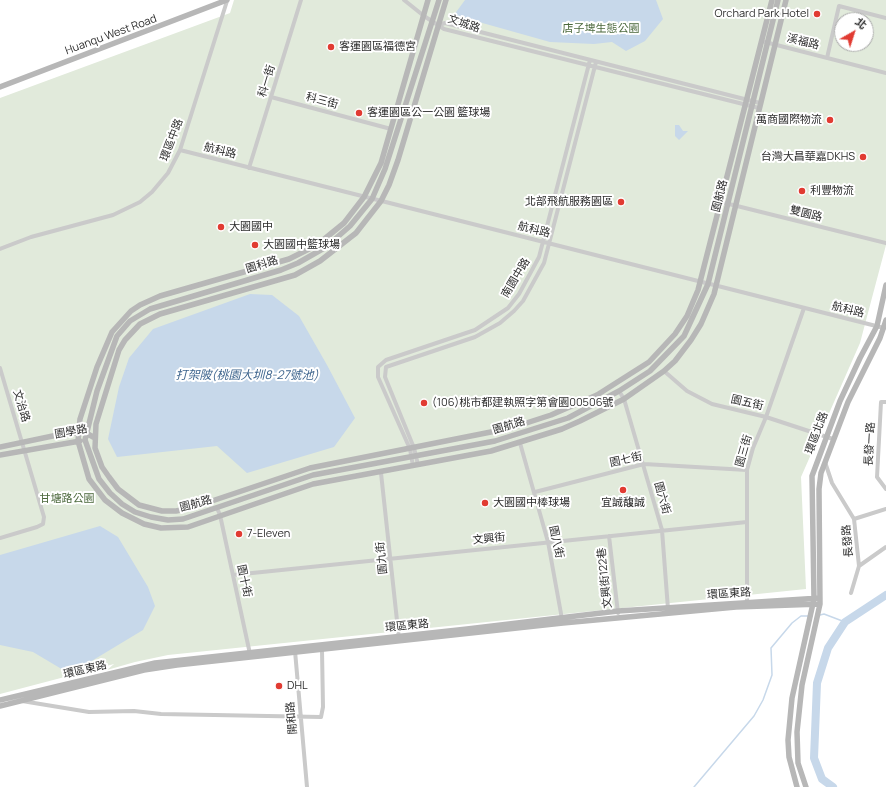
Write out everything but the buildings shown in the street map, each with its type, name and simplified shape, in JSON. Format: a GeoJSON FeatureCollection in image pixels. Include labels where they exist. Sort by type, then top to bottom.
{"type":"FeatureCollection","features":[{"type":"Feature","properties":{"kind":"street","name":"科一街"},"geometry":{"type":"LineString","coordinates":[[249,168],[301,0]]}},
{"type":"Feature","properties":{"kind":"street"},"geometry":{"type":"LineString","coordinates":[[404,0],[432,22],[439,25]]}},
{"type":"Feature","properties":{"kind":"street"},"geometry":{"type":"LineString","coordinates":[[428,0],[381,163],[364,197],[344,223],[316,245],[289,259],[160,296],[131,311],[116,326],[107,341],[80,419],[79,433],[85,468],[93,486],[113,507],[130,518],[144,524],[161,528],[188,527],[313,484],[381,473],[491,451],[562,429],[624,399],[664,371],[684,350],[701,324],[716,286],[759,105],[786,0]]}},
{"type":"Feature","properties":{"kind":"street","name":"園科路"},"geometry":{"type":"LineString","coordinates":[[81,440],[86,433],[96,391],[112,346],[117,336],[130,321],[150,309],[281,270],[311,257],[339,237],[372,199],[385,169],[439,0]]}},
{"type":"Feature","properties":{"kind":"street"},"geometry":{"type":"LineString","coordinates":[[446,0],[398,160],[381,201],[347,241],[320,262],[295,276],[160,314],[149,319],[133,330],[119,350],[96,424],[95,448],[102,467],[118,489],[139,505],[162,511],[176,511],[191,508],[310,468],[490,434],[517,427],[571,407],[604,392],[637,371],[667,344],[687,316],[701,282],[772,0]]}},
{"type":"Feature","properties":{"kind":"street","name":"園航路"},"geometry":{"type":"LineString","coordinates":[[81,440],[99,479],[122,504],[135,512],[151,517],[168,520],[183,519],[313,475],[495,441],[568,418],[619,391],[650,371],[684,336],[708,284],[778,0]]}},
{"type":"Feature","properties":{"kind":"street","name":"Huanqu West Road"},"geometry":{"type":"LineString","coordinates":[[0,87],[227,1]]}},
{"type":"Feature","properties":{"kind":"street","name":"環區中路"},"geometry":{"type":"LineString","coordinates":[[0,249],[85,221],[113,215],[130,207],[152,192],[161,183],[180,150],[227,1]]}},
{"type":"Feature","properties":{"kind":"street"},"geometry":{"type":"LineString","coordinates":[[827,58],[839,6],[886,18]]}},
{"type":"Feature","properties":{"kind":"street","name":"文城路"},"geometry":{"type":"LineString","coordinates":[[439,25],[445,23],[590,60],[595,65]]}},
{"type":"Feature","properties":{"kind":"street","name":"文城路"},"geometry":{"type":"LineString","coordinates":[[439,25],[476,38],[588,66],[595,65],[759,105]]}},
{"type":"Feature","properties":{"kind":"street","name":"溪福路"},"geometry":{"type":"LineString","coordinates":[[761,41],[886,74]]}},
{"type":"Feature","properties":{"kind":"street","name":"南園中路"},"geometry":{"type":"LineString","coordinates":[[412,449],[378,377],[378,367],[386,360],[456,337],[494,319],[508,308],[519,294],[539,257],[590,60]]}},
{"type":"Feature","properties":{"kind":"street","name":"南園中路"},"geometry":{"type":"LineString","coordinates":[[416,466],[412,449],[384,371],[386,367],[475,337],[500,323],[514,311],[530,289],[544,263],[550,244],[595,65]]}},
{"type":"Feature","properties":{"kind":"street","name":"科三街"},"geometry":{"type":"LineString","coordinates":[[271,97],[392,129]]}},
{"type":"Feature","properties":{"kind":"street","name":"航科路"},"geometry":{"type":"LineString","coordinates":[[180,150],[884,328]]}},
{"type":"Feature","properties":{"kind":"street","name":"雙園路"},"geometry":{"type":"LineString","coordinates":[[721,202],[886,243]]}},
{"type":"Feature","properties":{"kind":"street","name":"環區北路"},"geometry":{"type":"LineString","coordinates":[[816,601],[812,476],[848,383],[877,326],[886,285]]}},
{"type":"Feature","properties":{"kind":"street","name":"園三街"},"geometry":{"type":"LineString","coordinates":[[748,605],[747,470],[753,448],[766,417],[804,308]]}},
{"type":"Feature","properties":{"kind":"street","name":"環區北路"},"geometry":{"type":"LineString","coordinates":[[816,601],[819,489],[821,473],[833,439],[884,328],[886,320]]}},
{"type":"Feature","properties":{"kind":"street","name":"文治路"},"geometry":{"type":"LineString","coordinates":[[0,368],[26,450],[42,511],[43,524],[0,538]]}},
{"type":"Feature","properties":{"kind":"street","name":"園五街"},"geometry":{"type":"LineString","coordinates":[[664,371],[687,392],[707,402],[766,417],[826,438],[833,439]]}},
{"type":"Feature","properties":{"kind":"street","name":"園六街"},"geometry":{"type":"LineString","coordinates":[[619,391],[624,399],[662,530],[669,614]]}},
{"type":"Feature","properties":{"kind":"street","name":"長發一路"},"geometry":{"type":"LineString","coordinates":[[886,402],[881,402],[877,477],[886,489]]}},
{"type":"Feature","properties":{"kind":"street","name":"園學路"},"geometry":{"type":"LineString","coordinates":[[0,447],[79,433],[86,433],[95,438]]}},
{"type":"Feature","properties":{"kind":"street","name":"園學路"},"geometry":{"type":"LineString","coordinates":[[0,455],[95,438]]}},
{"type":"Feature","properties":{"kind":"street","name":"園八街"},"geometry":{"type":"LineString","coordinates":[[520,443],[548,542],[562,621]]}},
{"type":"Feature","properties":{"kind":"street"},"geometry":{"type":"LineString","coordinates":[[825,462],[832,483],[854,519]]}},
{"type":"Feature","properties":{"kind":"street","name":"園七街"},"geometry":{"type":"LineString","coordinates":[[535,492],[644,464],[747,470]]}},
{"type":"Feature","properties":{"kind":"street","name":"園九街"},"geometry":{"type":"LineString","coordinates":[[381,473],[399,639]]}},
{"type":"Feature","properties":{"kind":"street","name":"園十街"},"geometry":{"type":"LineString","coordinates":[[217,508],[220,515],[250,655]]}},
{"type":"Feature","properties":{"kind":"street","name":"長發路"},"geometry":{"type":"LineString","coordinates":[[851,594],[859,566],[854,519],[886,509]]}},
{"type":"Feature","properties":{"kind":"street","name":"文興街"},"geometry":{"type":"LineString","coordinates":[[233,575],[747,522]]}},
{"type":"Feature","properties":{"kind":"street","name":"文興街122巷"},"geometry":{"type":"LineString","coordinates":[[609,536],[619,619]]}},
{"type":"Feature","properties":{"kind":"street"},"geometry":{"type":"LineString","coordinates":[[859,566],[886,547]]}},
{"type":"Feature","properties":{"kind":"street"},"geometry":{"type":"LineString","coordinates":[[806,787],[798,762],[797,732],[802,685],[817,615],[816,601]]}},
{"type":"Feature","properties":{"kind":"street"},"geometry":{"type":"LineString","coordinates":[[798,787],[789,757],[792,698],[810,616],[816,601]]}},
{"type":"Feature","properties":{"kind":"street","name":"環區東路"},"geometry":{"type":"LineString","coordinates":[[0,700],[143,665],[295,651],[562,621],[618,611],[816,601]]}},
{"type":"Feature","properties":{"kind":"street","name":"環區東路"},"geometry":{"type":"LineString","coordinates":[[562,621],[619,619],[748,605]]}},
{"type":"Feature","properties":{"kind":"street","name":"環區東路"},"geometry":{"type":"LineString","coordinates":[[295,651],[322,650],[399,639]]}},
{"type":"Feature","properties":{"kind":"street"},"geometry":{"type":"LineString","coordinates":[[20,701],[89,712],[134,711],[161,714],[321,717],[323,715],[322,650]]}},
{"type":"Feature","properties":{"kind":"street","name":"開和路"},"geometry":{"type":"LineString","coordinates":[[295,651],[307,787]]}},
{"type":"Feature","properties":{"kind":"street","name":"環區東路"},"geometry":{"type":"LineString","coordinates":[[0,706],[144,670],[250,655]]}},
{"type":"Feature","properties":{"kind":"green space","name":"甘塘路公園"},"geometry":{"type":"Polygon","coordinates":[[[234,0],[886,0],[886,245],[860,343],[801,477],[806,589],[168,655],[107,670],[114,664],[0,694],[0,98],[230,13],[234,0]]]}},
{"type":"Feature","properties":{"kind":"water","name":"店子埤生態公園"},"geometry":{"type":"Polygon","coordinates":[[[465,0],[656,0],[663,19],[645,41],[626,51],[612,42],[594,44],[550,42],[454,15],[465,0]]]}},
{"type":"Feature","properties":{"kind":"water"},"geometry":{"type":"Polygon","coordinates":[[[675,125],[679,125],[683,131],[688,131],[679,140],[675,136],[675,125]]]}},
{"type":"Feature","properties":{"kind":"water","name":"打架陂(桃園大圳8-27號池)"},"geometry":{"type":"Polygon","coordinates":[[[250,294],[272,295],[299,316],[327,365],[355,418],[334,447],[247,473],[217,446],[117,457],[108,439],[119,387],[129,358],[153,329],[250,294]]]}},
{"type":"Feature","properties":{"kind":"water"},"geometry":{"type":"Polygon","coordinates":[[[100,526],[118,537],[148,587],[155,606],[143,630],[70,674],[33,652],[0,645],[0,555],[100,526]]]}},
{"type":"Feature","properties":{"kind":"waterway"},"geometry":{"type":"LineString","coordinates":[[833,787],[822,779],[814,758],[817,683],[828,648],[845,622],[886,595]]}},
{"type":"Feature","properties":{"kind":"waterway"},"geometry":{"type":"LineString","coordinates":[[820,615],[824,614],[845,622]]}},
{"type":"Feature","properties":{"kind":"waterway"},"geometry":{"type":"LineString","coordinates":[[694,787],[754,716],[763,700],[772,675],[771,648],[792,623],[801,616],[809,616]]}},
{"type":"Feature","properties":{"kind":"place","name":"Orchard Park Hotel"},"geometry":{"type":"Point","coordinates":[817,14]}},
{"type":"Feature","properties":{"kind":"place","name":"客運園區福德宮"},"geometry":{"type":"Point","coordinates":[331,47]}},
{"type":"Feature","properties":{"kind":"place","name":"客運園區公一公園 籃球場"},"geometry":{"type":"Point","coordinates":[359,113]}},
{"type":"Feature","properties":{"kind":"place","name":"萬商國際物流"},"geometry":{"type":"Point","coordinates":[830,120]}},
{"type":"Feature","properties":{"kind":"place","name":"台灣大昌華嘉DKHS"},"geometry":{"type":"Point","coordinates":[863,157]}},
{"type":"Feature","properties":{"kind":"place","name":"利豐物流"},"geometry":{"type":"Point","coordinates":[802,191]}},
{"type":"Feature","properties":{"kind":"place","name":"北部飛航服務園區"},"geometry":{"type":"Point","coordinates":[621,202]}},
{"type":"Feature","properties":{"kind":"place","name":"大園國中"},"geometry":{"type":"Point","coordinates":[221,227]}},
{"type":"Feature","properties":{"kind":"place","name":"大園國中籃球場"},"geometry":{"type":"Point","coordinates":[255,245]}},
{"type":"Feature","properties":{"kind":"place","name":"(106)桃市都建執照字第會園00506號"},"geometry":{"type":"Point","coordinates":[424,403]}},
{"type":"Feature","properties":{"kind":"place","name":"宜誠馥誠"},"geometry":{"type":"Point","coordinates":[623,490]}},
{"type":"Feature","properties":{"kind":"place","name":"大園國中棒球場"},"geometry":{"type":"Point","coordinates":[485,503]}},
{"type":"Feature","properties":{"kind":"place","name":"7-Eleven"},"geometry":{"type":"Point","coordinates":[239,534]}},
{"type":"Feature","properties":{"kind":"place","name":"DHL"},"geometry":{"type":"Point","coordinates":[279,686]}}]}
